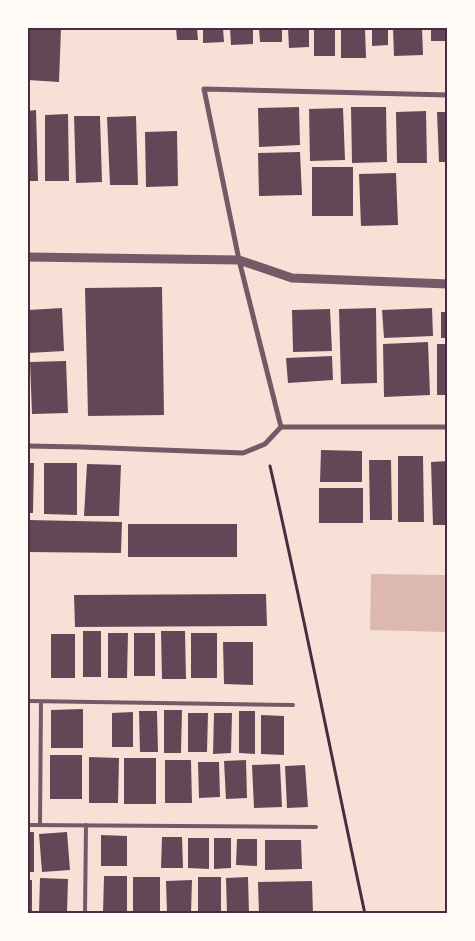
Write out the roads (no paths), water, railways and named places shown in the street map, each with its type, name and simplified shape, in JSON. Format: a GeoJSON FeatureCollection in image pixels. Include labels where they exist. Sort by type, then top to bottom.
{"type":"FeatureCollection","features":[{"type":"Feature","properties":{"kind":"street"},"geometry":{"type":"LineString","coordinates":[[280,427],[239,260],[204,89],[448,95]]}},
{"type":"Feature","properties":{"kind":"street"},"geometry":{"type":"LineString","coordinates":[[28,257],[239,260],[292,278],[448,284]]}},
{"type":"Feature","properties":{"kind":"street"},"geometry":{"type":"LineString","coordinates":[[28,446],[243,453],[265,444],[280,427],[448,427]]}},
{"type":"Feature","properties":{"kind":"lane"},"geometry":{"type":"LineString","coordinates":[[28,701],[293,705]]}},
{"type":"Feature","properties":{"kind":"lane"},"geometry":{"type":"LineString","coordinates":[[40,825],[41,702]]}},
{"type":"Feature","properties":{"kind":"lane"},"geometry":{"type":"LineString","coordinates":[[28,825],[316,826]]}},
{"type":"Feature","properties":{"kind":"lane"},"geometry":{"type":"LineString","coordinates":[[84,914],[86,825]]}}]}
